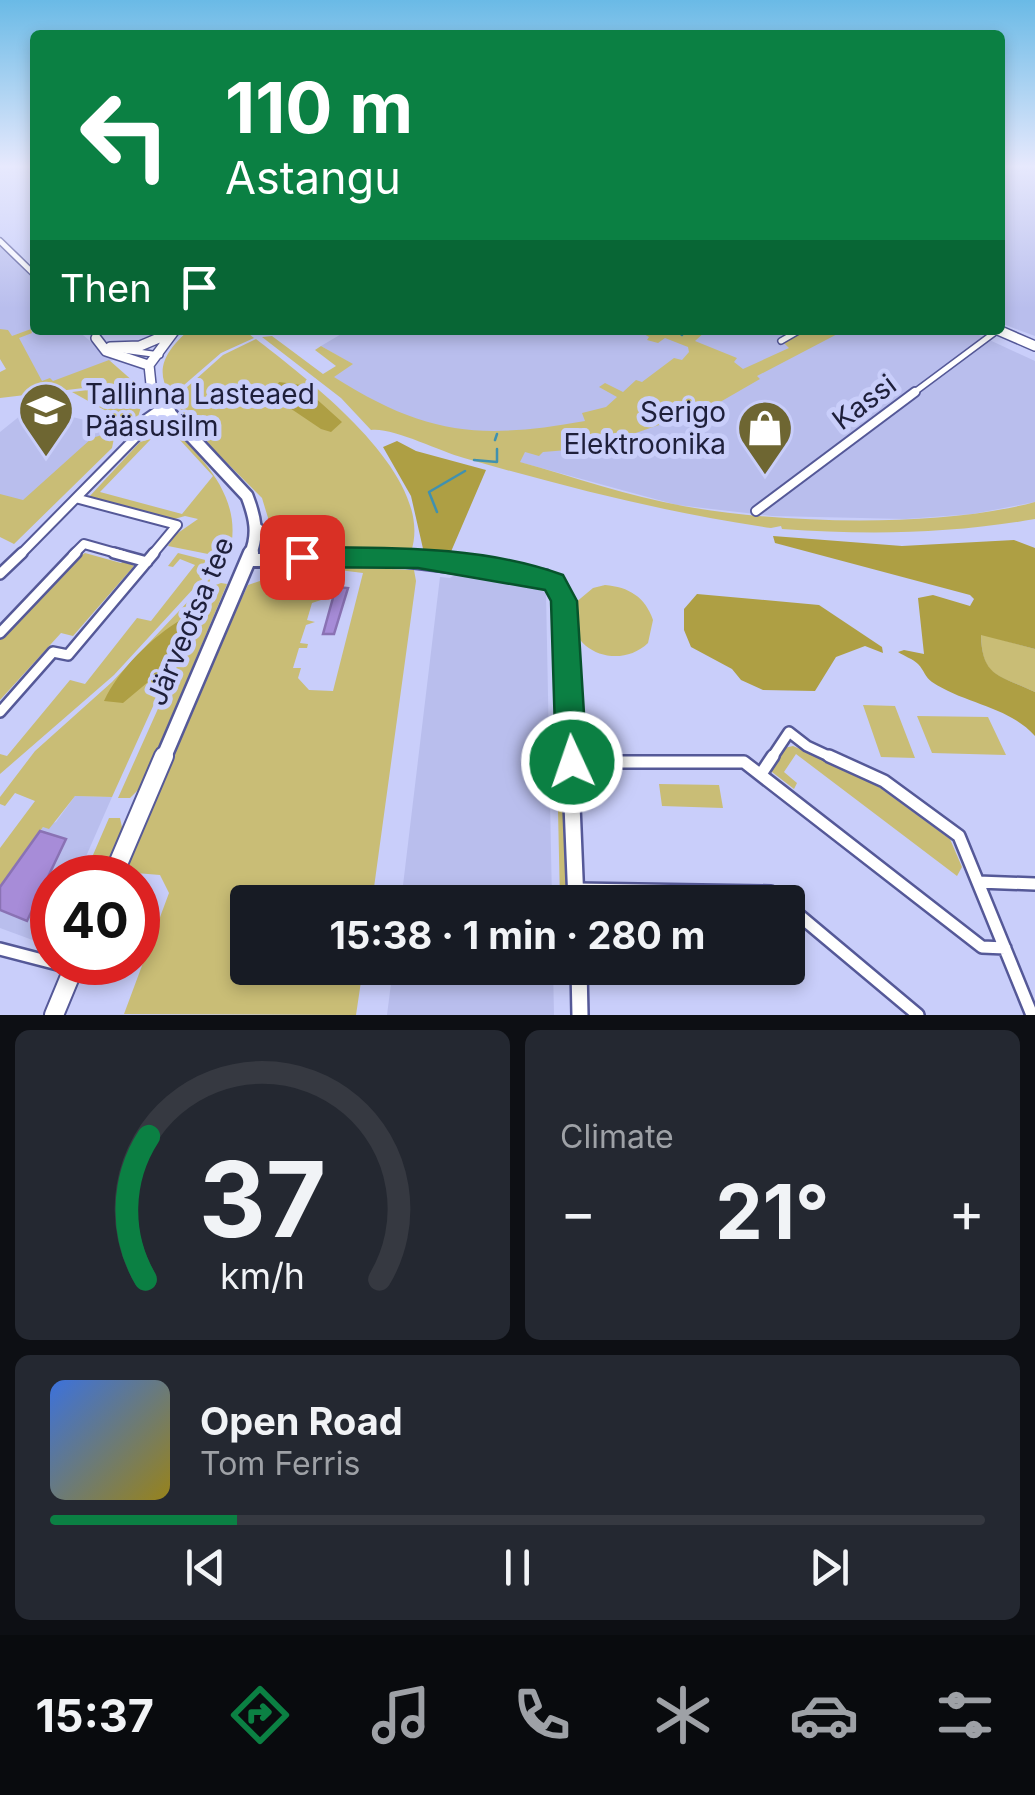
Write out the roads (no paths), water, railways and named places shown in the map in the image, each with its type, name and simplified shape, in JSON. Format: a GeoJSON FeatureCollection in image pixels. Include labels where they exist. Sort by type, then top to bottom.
{"type":"FeatureCollection","features":[{"type":"Feature","properties":{"kind":"main road"},"geometry":{"type":"LineString","coordinates":[[1005,333],[1035,346]]}},
{"type":"Feature","properties":{"kind":"main road"},"geometry":{"type":"LineString","coordinates":[[93,335],[106,351],[154,358]]}},
{"type":"Feature","properties":{"kind":"main road"},"geometry":{"type":"LineString","coordinates":[[110,347],[145,344],[164,335]]}},
{"type":"Feature","properties":{"kind":"main road"},"geometry":{"type":"LineString","coordinates":[[154,358],[170,335]]}},
{"type":"Feature","properties":{"kind":"main road"},"geometry":{"type":"LineString","coordinates":[[154,358],[179,335]]}},
{"type":"Feature","properties":{"kind":"main road","name":"Järveotsa tee"},"geometry":{"type":"LineString","coordinates":[[122,855],[251,560],[256,528],[252,506],[240,486],[150,392],[154,358]]}},
{"type":"Feature","properties":{"kind":"main road"},"geometry":{"type":"LineString","coordinates":[[54,1015],[67,985]]}},
{"type":"Feature","properties":{"kind":"street"},"geometry":{"type":"LineString","coordinates":[[0,241],[30,270]]}},
{"type":"Feature","properties":{"kind":"street"},"geometry":{"type":"LineString","coordinates":[[93,335],[110,347],[154,358]]}},
{"type":"Feature","properties":{"kind":"street"},"geometry":{"type":"LineString","coordinates":[[781,340],[790,335]]}},
{"type":"Feature","properties":{"kind":"street","name":"Kassi"},"geometry":{"type":"LineString","coordinates":[[756,510],[991,335]]}},
{"type":"Feature","properties":{"kind":"street"},"geometry":{"type":"LineString","coordinates":[[0,574],[168,408]]}},
{"type":"Feature","properties":{"kind":"street"},"geometry":{"type":"LineString","coordinates":[[0,712],[53,652],[68,655],[177,525],[79,499]]}},
{"type":"Feature","properties":{"kind":"street"},"geometry":{"type":"LineString","coordinates":[[256,528],[286,552],[302,557]]}},
{"type":"Feature","properties":{"kind":"street"},"geometry":{"type":"LineString","coordinates":[[0,633],[84,544],[147,562]]}},
{"type":"Feature","properties":{"kind":"street"},"geometry":{"type":"LineString","coordinates":[[251,560],[418,558],[554,582],[564,601],[576,885]]}},
{"type":"Feature","properties":{"kind":"street"},"geometry":{"type":"LineString","coordinates":[[760,774],[789,732],[807,746],[884,781],[959,836],[1032,1015]]}},
{"type":"Feature","properties":{"kind":"street"},"geometry":{"type":"LineString","coordinates":[[572,762],[744,762],[982,947],[1005,948]]}},
{"type":"Feature","properties":{"kind":"street"},"geometry":{"type":"LineString","coordinates":[[978,882],[1035,884]]}},
{"type":"Feature","properties":{"kind":"street"},"geometry":{"type":"LineString","coordinates":[[805,920],[918,1015]]}},
{"type":"Feature","properties":{"kind":"street"},"geometry":{"type":"LineString","coordinates":[[0,949],[30,955]]}},
{"type":"Feature","properties":{"kind":"street"},"geometry":{"type":"LineString","coordinates":[[579,985],[580,1015]]}},
{"type":"Feature","properties":{"kind":"waterway"},"geometry":{"type":"LineString","coordinates":[[495,440],[497,434]]}},
{"type":"Feature","properties":{"kind":"waterway"},"geometry":{"type":"LineString","coordinates":[[474,460],[497,462],[497,449]]}},
{"type":"Feature","properties":{"kind":"waterway"},"geometry":{"type":"LineString","coordinates":[[437,512],[429,492],[465,471]]}},
{"type":"Feature","properties":{"kind":"place","name":"Tallinna Lasteaed Pääsusilm"},"geometry":{"type":"Point","coordinates":[46,459]}},
{"type":"Feature","properties":{"kind":"place","name":"Serigo Elektroonika"},"geometry":{"type":"Point","coordinates":[765,477]}}]}
